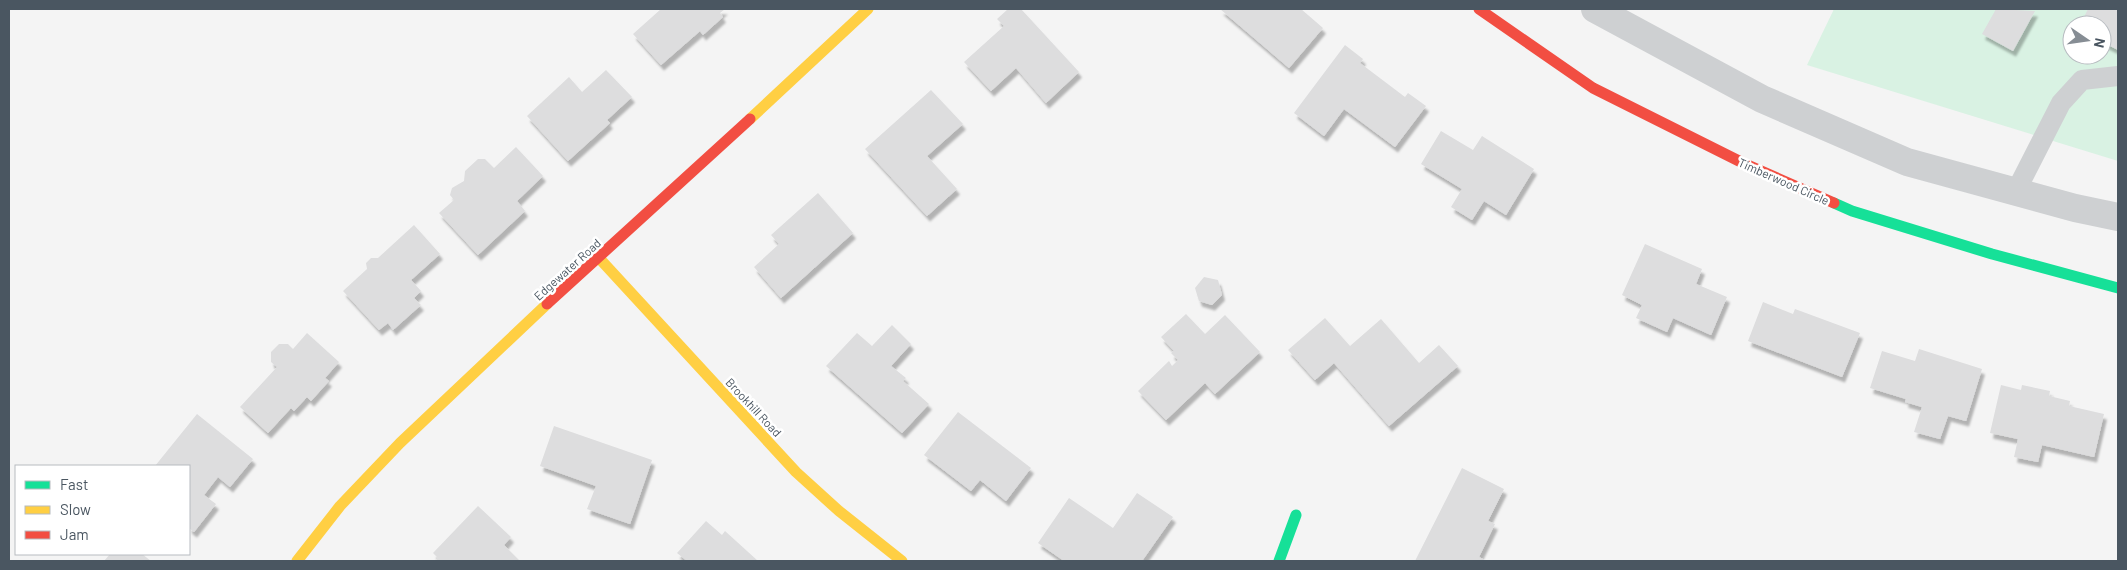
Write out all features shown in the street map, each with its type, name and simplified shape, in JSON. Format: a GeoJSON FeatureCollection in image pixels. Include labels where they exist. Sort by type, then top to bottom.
{"type":"FeatureCollection","features":[{"type":"Feature","properties":{"kind":"street","name":"Edgewater Road"},"geometry":{"type":"LineString","coordinates":[[297,561],[340,506],[400,443],[486,360],[868,9]]}},
{"type":"Feature","properties":{"kind":"street","name":"Timberwood Circle"},"geometry":{"type":"LineString","coordinates":[[1479,9],[1593,88],[1742,163],[1844,208],[1992,254],[2118,288]]}},
{"type":"Feature","properties":{"kind":"street"},"geometry":{"type":"LineString","coordinates":[[1595,9],[1762,99],[1898,158],[2074,208],[2118,217]]}},
{"type":"Feature","properties":{"kind":"street","name":"Brookhill Road"},"geometry":{"type":"LineString","coordinates":[[599,258],[796,472],[839,511],[902,561]]}},
{"type":"Feature","properties":{"kind":"street"},"geometry":{"type":"LineString","coordinates":[[1279,561],[1296,515]]}},
{"type":"Feature","properties":{"kind":"lane"},"geometry":{"type":"LineString","coordinates":[[2016,191],[2061,103],[2082,80],[2118,76]]}},
{"type":"Feature","properties":{"kind":"green space"},"geometry":{"type":"Polygon","coordinates":[[[1834,9],[2118,9],[2118,161],[1807,65],[1834,9]]]}},
{"type":"Feature","properties":{"kind":"building"},"geometry":{"type":"Polygon","coordinates":[[[661,9],[725,9],[720,13],[723,17],[703,35],[700,31],[661,65],[633,34],[661,9]]]}},
{"type":"Feature","properties":{"kind":"building"},"geometry":{"type":"Polygon","coordinates":[[[1008,9],[1021,9],[1079,72],[1046,103],[1016,68],[991,91],[964,62],[1004,26],[997,19],[1008,9]]]}},
{"type":"Feature","properties":{"kind":"building"},"geometry":{"type":"Polygon","coordinates":[[[1220,9],[1301,9],[1323,28],[1289,68],[1220,9]]]}},
{"type":"Feature","properties":{"kind":"building"},"geometry":{"type":"Polygon","coordinates":[[[1996,9],[2035,11],[2013,51],[1982,34],[1996,9]]]}},
{"type":"Feature","properties":{"kind":"building"},"geometry":{"type":"Polygon","coordinates":[[[2088,9],[2118,9],[2118,50],[2112,47],[2112,15],[2085,15],[2088,9]]]}},
{"type":"Feature","properties":{"kind":"building"},"geometry":{"type":"Polygon","coordinates":[[[1345,45],[1363,59],[1360,63],[1405,97],[1408,93],[1426,106],[1395,147],[1344,109],[1324,136],[1294,113],[1345,45]]]}},
{"type":"Feature","properties":{"kind":"building"},"geometry":{"type":"Polygon","coordinates":[[[606,70],[632,97],[607,120],[610,123],[568,161],[527,116],[569,77],[582,92],[606,70]]]}},
{"type":"Feature","properties":{"kind":"building"},"geometry":{"type":"Polygon","coordinates":[[[931,90],[963,124],[927,156],[957,189],[927,216],[865,149],[931,90]]]}},
{"type":"Feature","properties":{"kind":"building"},"geometry":{"type":"Polygon","coordinates":[[[1441,131],[1473,150],[1482,136],[1534,169],[1506,215],[1484,201],[1472,220],[1451,207],[1462,189],[1421,164],[1441,131]]]}},
{"type":"Feature","properties":{"kind":"building"},"geometry":{"type":"Polygon","coordinates":[[[516,147],[543,176],[517,201],[525,211],[478,255],[439,213],[454,200],[450,195],[452,188],[464,181],[465,171],[478,159],[485,159],[494,168],[516,147]]]}},
{"type":"Feature","properties":{"kind":"building"},"geometry":{"type":"Polygon","coordinates":[[[818,193],[853,233],[781,298],[754,267],[779,244],[771,235],[818,193]]]}},
{"type":"Feature","properties":{"kind":"building"},"geometry":{"type":"Polygon","coordinates":[[[414,225],[440,254],[411,280],[421,291],[414,298],[421,305],[393,330],[388,323],[379,330],[343,291],[367,269],[366,263],[371,258],[378,258],[414,225]]]}},
{"type":"Feature","properties":{"kind":"building"},"geometry":{"type":"Polygon","coordinates":[[[1645,244],[1702,269],[1696,284],[1727,297],[1711,335],[1673,318],[1667,332],[1636,318],[1642,305],[1622,295],[1645,244]]]}},
{"type":"Feature","properties":{"kind":"building"},"geometry":{"type":"Polygon","coordinates":[[[1204,277],[1218,280],[1222,295],[1212,305],[1199,301],[1195,288],[1204,277]]]}},
{"type":"Feature","properties":{"kind":"building"},"geometry":{"type":"Polygon","coordinates":[[[1763,302],[1793,314],[1795,309],[1860,333],[1842,377],[1748,341],[1763,302]]]}},
{"type":"Feature","properties":{"kind":"building"},"geometry":{"type":"Polygon","coordinates":[[[1186,314],[1205,334],[1225,315],[1260,352],[1215,394],[1205,383],[1166,420],[1138,391],[1169,361],[1172,366],[1178,360],[1171,353],[1174,351],[1161,337],[1186,314]]]}},
{"type":"Feature","properties":{"kind":"building"},"geometry":{"type":"Polygon","coordinates":[[[1325,318],[1350,346],[1381,319],[1419,363],[1439,345],[1458,366],[1389,426],[1334,363],[1315,380],[1288,350],[1325,318]]]}},
{"type":"Feature","properties":{"kind":"building"},"geometry":{"type":"Polygon","coordinates":[[[892,325],[911,344],[891,366],[906,378],[903,381],[929,404],[902,433],[826,366],[857,333],[872,346],[892,325]]]}},
{"type":"Feature","properties":{"kind":"building"},"geometry":{"type":"Polygon","coordinates":[[[307,333],[339,362],[325,378],[329,381],[311,401],[307,397],[294,411],[291,408],[268,433],[240,407],[277,367],[271,362],[271,352],[279,344],[288,344],[293,349],[307,333]]]}},
{"type":"Feature","properties":{"kind":"building"},"geometry":{"type":"Polygon","coordinates":[[[1919,349],[1982,369],[1966,421],[1948,416],[1940,439],[1914,432],[1922,407],[1905,402],[1906,399],[1870,388],[1882,351],[1915,361],[1919,349]]]}},
{"type":"Feature","properties":{"kind":"building"},"geometry":{"type":"Polygon","coordinates":[[[2001,385],[2021,390],[2022,385],[2050,391],[2049,396],[2070,401],[2069,406],[2104,414],[2094,457],[2042,445],[2038,462],[2014,457],[2018,439],[1990,433],[2001,385]]]}},
{"type":"Feature","properties":{"kind":"building"},"geometry":{"type":"Polygon","coordinates":[[[958,412],[1031,468],[1006,501],[980,480],[971,491],[924,455],[958,412]]]}},
{"type":"Feature","properties":{"kind":"building"},"geometry":{"type":"Polygon","coordinates":[[[197,414],[253,459],[230,487],[218,477],[204,495],[216,504],[194,532],[190,529],[190,465],[156,465],[197,414]]]}},
{"type":"Feature","properties":{"kind":"building"},"geometry":{"type":"Polygon","coordinates":[[[554,426],[652,460],[630,524],[587,509],[596,486],[540,466],[554,426]]]}},
{"type":"Feature","properties":{"kind":"building"},"geometry":{"type":"Polygon","coordinates":[[[1462,468],[1504,489],[1488,521],[1495,524],[1479,557],[1487,561],[1415,561],[1462,468]]]}},
{"type":"Feature","properties":{"kind":"building"},"geometry":{"type":"Polygon","coordinates":[[[1137,493],[1173,517],[1142,561],[1064,561],[1038,543],[1069,498],[1113,528],[1137,493]]]}},
{"type":"Feature","properties":{"kind":"building"},"geometry":{"type":"Polygon","coordinates":[[[478,506],[511,537],[504,545],[519,560],[435,561],[438,558],[433,553],[478,506]]]}},
{"type":"Feature","properties":{"kind":"building"},"geometry":{"type":"Polygon","coordinates":[[[706,521],[722,535],[725,531],[758,561],[687,561],[677,553],[706,521]]]}},
{"type":"Feature","properties":{"kind":"building"},"geometry":{"type":"Polygon","coordinates":[[[109,555],[143,555],[151,561],[104,561],[109,555]]]}},
{"type":"Feature","properties":{"kind":"traffic: fast"},"geometry":{"type":"LineString","coordinates":[[1834,203],[1852,211],[1992,254],[2118,288]]}},
{"type":"Feature","properties":{"kind":"traffic: fast"},"geometry":{"type":"LineString","coordinates":[[1279,561],[1296,515]]}},
{"type":"Feature","properties":{"kind":"traffic: slow"},"geometry":{"type":"LineString","coordinates":[[750,119],[868,9]]}},
{"type":"Feature","properties":{"kind":"traffic: slow"},"geometry":{"type":"LineString","coordinates":[[599,258],[796,472],[839,511],[902,561]]}},
{"type":"Feature","properties":{"kind":"traffic: slow"},"geometry":{"type":"LineString","coordinates":[[297,561],[340,506],[400,443],[547,304]]}},
{"type":"Feature","properties":{"kind":"traffic: jam"},"geometry":{"type":"LineString","coordinates":[[1479,9],[1593,88],[1743,163],[1834,203]]}},
{"type":"Feature","properties":{"kind":"traffic: jam"},"geometry":{"type":"LineString","coordinates":[[547,304],[750,119]]}}]}
